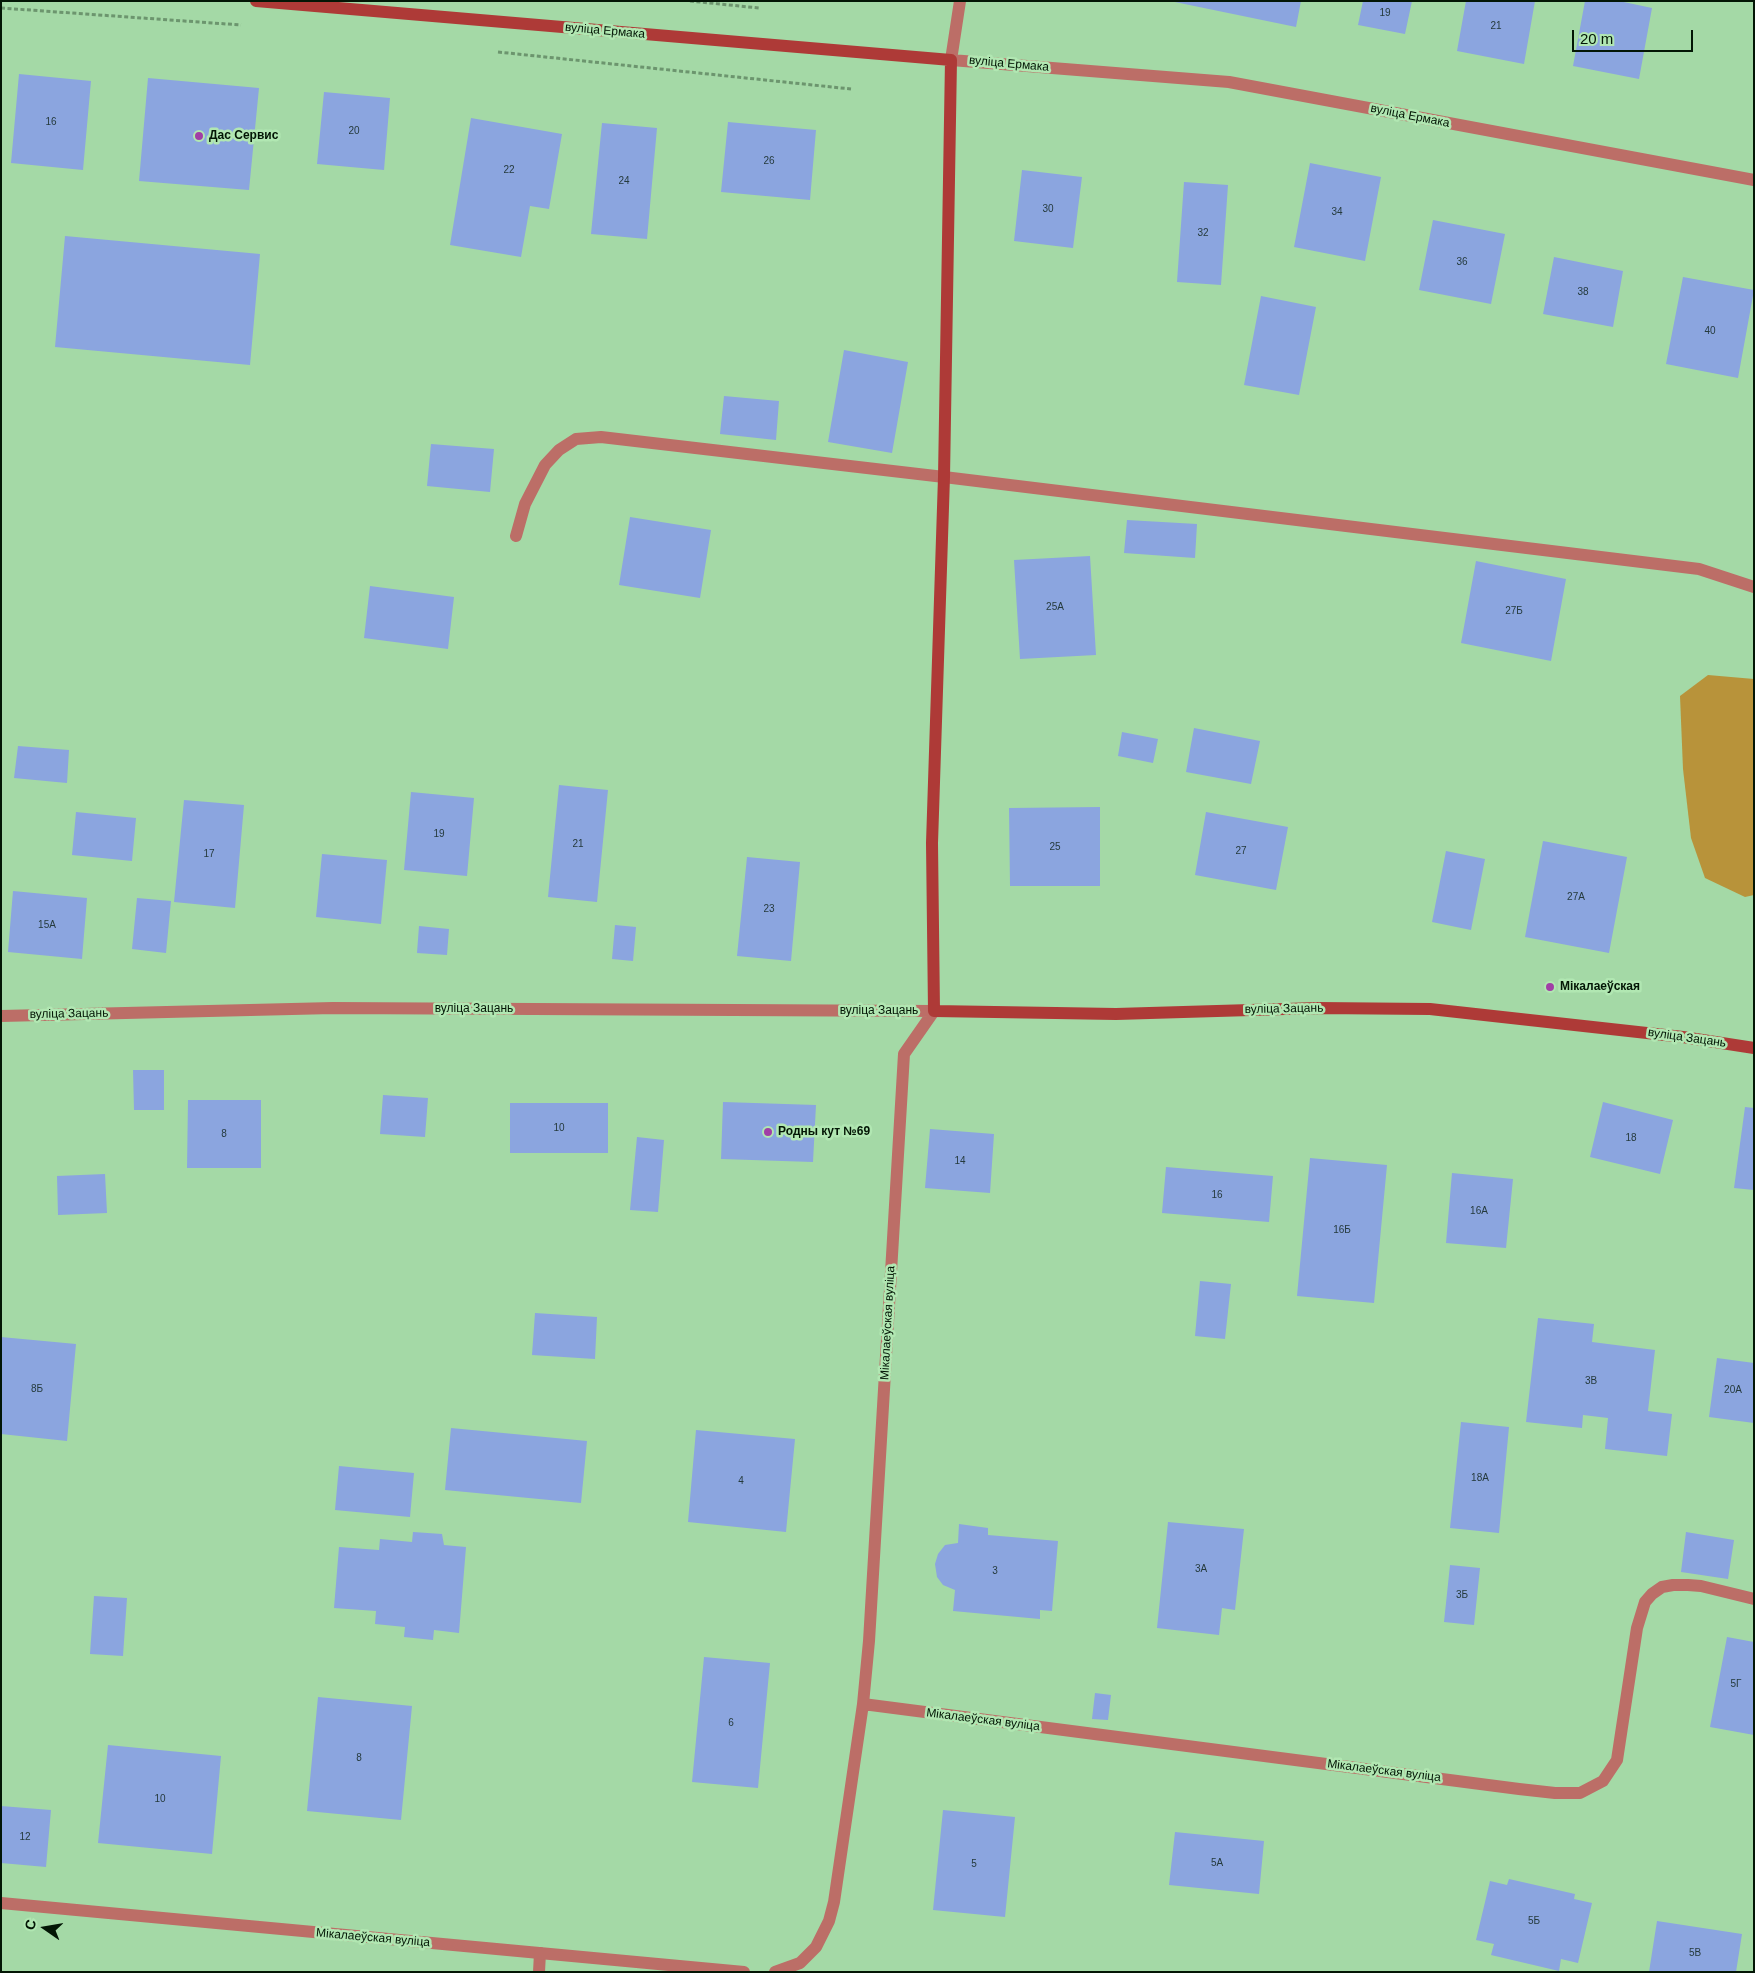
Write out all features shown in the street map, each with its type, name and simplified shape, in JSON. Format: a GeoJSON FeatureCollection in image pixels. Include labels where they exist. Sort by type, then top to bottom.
{"type":"FeatureCollection","features":[{"type":"Feature","properties":{"kind":"street","name":"вуліца Ермака"},"geometry":{"type":"LineString","coordinates":[[256,1],[1229,82],[1754,180]]}},
{"type":"Feature","properties":{"kind":"street"},"geometry":{"type":"LineString","coordinates":[[934,1011],[932,844],[944,477],[951,60],[960,1]]}},
{"type":"Feature","properties":{"kind":"street"},"geometry":{"type":"LineString","coordinates":[[516,536],[525,504],[545,465],[559,450],[576,439],[601,437],[1698,569],[1754,587]]}},
{"type":"Feature","properties":{"kind":"street","name":"вуліца Зацань"},"geometry":{"type":"LineString","coordinates":[[1,1016],[333,1008],[934,1011],[1116,1014],[1318,1008],[1430,1008],[1673,1035],[1754,1048]]}},
{"type":"Feature","properties":{"kind":"street","name":"Мікалаеўская вуліца"},"geometry":{"type":"LineString","coordinates":[[775,1972],[800,1963],[816,1947],[834,1902],[863,1704],[871,1612],[904,1054],[934,1011]]}},
{"type":"Feature","properties":{"kind":"street","name":"Мікалаеўская вуліца"},"geometry":{"type":"LineString","coordinates":[[863,1704],[1519,1789],[1580,1793],[1603,1781],[1617,1760],[1637,1628],[1645,1602],[1652,1594],[1662,1587],[1688,1585],[1701,1586],[1754,1599]]}},
{"type":"Feature","properties":{"kind":"street","name":"Мікалаеўская вуліца"},"geometry":{"type":"LineString","coordinates":[[1,1903],[744,1972]]}},
{"type":"Feature","properties":{"kind":"street"},"geometry":{"type":"LineString","coordinates":[[539,1972],[540,1953]]}},
{"type":"Feature","properties":{"kind":"path"},"geometry":{"type":"LineString","coordinates":[[690,1],[759,8]]}},
{"type":"Feature","properties":{"kind":"shaded area"},"geometry":{"type":"Polygon","coordinates":[[[1708,675],[1754,679],[1754,895],[1745,897],[1705,878],[1691,838],[1683,769],[1680,696],[1708,675]]]}},
{"type":"Feature","properties":{"kind":"building"},"geometry":{"type":"Polygon","coordinates":[[[1170,1],[1301,1],[1296,27],[1170,1]]]}},
{"type":"Feature","properties":{"kind":"building"},"geometry":{"type":"Polygon","coordinates":[[[1363,1],[1412,1],[1405,34],[1358,25],[1363,1]]]}},
{"type":"Feature","properties":{"kind":"building"},"geometry":{"type":"Polygon","coordinates":[[[1466,1],[1535,1],[1524,64],[1457,51],[1466,1]]]}},
{"type":"Feature","properties":{"kind":"building"},"geometry":{"type":"Polygon","coordinates":[[[1585,1],[1619,1],[1652,8],[1639,79],[1573,66],[1585,1]]]}},
{"type":"Feature","properties":{"kind":"building"},"geometry":{"type":"Polygon","coordinates":[[[19,74],[91,81],[83,170],[11,163],[19,74]]]}},
{"type":"Feature","properties":{"kind":"building"},"geometry":{"type":"Polygon","coordinates":[[[148,78],[259,88],[249,190],[139,181],[148,78]]]}},
{"type":"Feature","properties":{"kind":"building"},"geometry":{"type":"Polygon","coordinates":[[[324,92],[390,98],[384,170],[317,164],[324,92]]]}},
{"type":"Feature","properties":{"kind":"building"},"geometry":{"type":"Polygon","coordinates":[[[471,118],[562,134],[549,209],[530,206],[521,257],[450,245],[471,118]]]}},
{"type":"Feature","properties":{"kind":"building"},"geometry":{"type":"Polygon","coordinates":[[[728,122],[816,130],[810,200],[721,192],[728,122]]]}},
{"type":"Feature","properties":{"kind":"building"},"geometry":{"type":"Polygon","coordinates":[[[602,123],[657,128],[647,239],[591,234],[602,123]]]}},
{"type":"Feature","properties":{"kind":"building"},"geometry":{"type":"Polygon","coordinates":[[[1310,163],[1381,177],[1365,261],[1294,247],[1310,163]]]}},
{"type":"Feature","properties":{"kind":"building"},"geometry":{"type":"Polygon","coordinates":[[[1022,170],[1082,177],[1073,248],[1014,241],[1022,170]]]}},
{"type":"Feature","properties":{"kind":"building"},"geometry":{"type":"Polygon","coordinates":[[[1184,182],[1228,185],[1221,285],[1177,282],[1184,182]]]}},
{"type":"Feature","properties":{"kind":"building"},"geometry":{"type":"Polygon","coordinates":[[[1433,220],[1505,234],[1491,304],[1419,290],[1433,220]]]}},
{"type":"Feature","properties":{"kind":"building"},"geometry":{"type":"Polygon","coordinates":[[[65,236],[260,254],[250,365],[55,347],[65,236]]]}},
{"type":"Feature","properties":{"kind":"building"},"geometry":{"type":"Polygon","coordinates":[[[1554,257],[1623,271],[1613,327],[1543,314],[1554,257]]]}},
{"type":"Feature","properties":{"kind":"building"},"geometry":{"type":"Polygon","coordinates":[[[1683,277],[1754,290],[1738,378],[1666,364],[1683,277]]]}},
{"type":"Feature","properties":{"kind":"building"},"geometry":{"type":"Polygon","coordinates":[[[1261,296],[1316,307],[1299,395],[1244,385],[1261,296]]]}},
{"type":"Feature","properties":{"kind":"building"},"geometry":{"type":"Polygon","coordinates":[[[844,350],[908,362],[892,453],[828,442],[844,350]]]}},
{"type":"Feature","properties":{"kind":"building"},"geometry":{"type":"Polygon","coordinates":[[[724,396],[779,401],[776,440],[720,434],[724,396]]]}},
{"type":"Feature","properties":{"kind":"building"},"geometry":{"type":"Polygon","coordinates":[[[431,444],[494,449],[490,492],[427,486],[431,444]]]}},
{"type":"Feature","properties":{"kind":"building"},"geometry":{"type":"Polygon","coordinates":[[[630,517],[711,530],[700,598],[619,585],[630,517]]]}},
{"type":"Feature","properties":{"kind":"building"},"geometry":{"type":"Polygon","coordinates":[[[1127,520],[1197,524],[1195,558],[1124,553],[1127,520]]]}},
{"type":"Feature","properties":{"kind":"building"},"geometry":{"type":"Polygon","coordinates":[[[1090,556],[1096,655],[1020,659],[1014,560],[1090,556]]]}},
{"type":"Feature","properties":{"kind":"building"},"geometry":{"type":"Polygon","coordinates":[[[1476,561],[1566,579],[1551,661],[1461,643],[1476,561]]]}},
{"type":"Feature","properties":{"kind":"building"},"geometry":{"type":"Polygon","coordinates":[[[370,586],[454,597],[448,649],[364,638],[370,586]]]}},
{"type":"Feature","properties":{"kind":"building"},"geometry":{"type":"Polygon","coordinates":[[[1194,728],[1260,741],[1251,784],[1186,772],[1194,728]]]}},
{"type":"Feature","properties":{"kind":"building"},"geometry":{"type":"Polygon","coordinates":[[[1122,732],[1158,739],[1153,763],[1118,756],[1122,732]]]}},
{"type":"Feature","properties":{"kind":"building"},"geometry":{"type":"Polygon","coordinates":[[[18,746],[69,750],[67,783],[14,778],[18,746]]]}},
{"type":"Feature","properties":{"kind":"building"},"geometry":{"type":"Polygon","coordinates":[[[559,785],[608,790],[597,902],[548,897],[559,785]]]}},
{"type":"Feature","properties":{"kind":"building"},"geometry":{"type":"Polygon","coordinates":[[[411,792],[474,798],[467,876],[404,870],[411,792]]]}},
{"type":"Feature","properties":{"kind":"building"},"geometry":{"type":"Polygon","coordinates":[[[184,800],[244,805],[235,908],[174,902],[184,800]]]}},
{"type":"Feature","properties":{"kind":"building"},"geometry":{"type":"Polygon","coordinates":[[[1100,807],[1100,886],[1010,886],[1009,808],[1100,807]]]}},
{"type":"Feature","properties":{"kind":"building"},"geometry":{"type":"Polygon","coordinates":[[[76,812],[136,818],[132,861],[72,855],[76,812]]]}},
{"type":"Feature","properties":{"kind":"building"},"geometry":{"type":"Polygon","coordinates":[[[1206,812],[1288,827],[1276,890],[1195,875],[1206,812]]]}},
{"type":"Feature","properties":{"kind":"building"},"geometry":{"type":"Polygon","coordinates":[[[1543,841],[1627,857],[1609,953],[1525,937],[1543,841]]]}},
{"type":"Feature","properties":{"kind":"building"},"geometry":{"type":"Polygon","coordinates":[[[1446,851],[1485,859],[1471,930],[1432,922],[1446,851]]]}},
{"type":"Feature","properties":{"kind":"building"},"geometry":{"type":"Polygon","coordinates":[[[322,854],[387,860],[381,924],[316,917],[322,854]]]}},
{"type":"Feature","properties":{"kind":"building"},"geometry":{"type":"Polygon","coordinates":[[[747,857],[800,862],[791,961],[737,956],[747,857]]]}},
{"type":"Feature","properties":{"kind":"building"},"geometry":{"type":"Polygon","coordinates":[[[13,891],[87,898],[82,959],[8,952],[13,891]]]}},
{"type":"Feature","properties":{"kind":"building"},"geometry":{"type":"Polygon","coordinates":[[[137,898],[171,901],[166,953],[132,949],[137,898]]]}},
{"type":"Feature","properties":{"kind":"building"},"geometry":{"type":"Polygon","coordinates":[[[615,925],[636,927],[633,961],[612,959],[615,925]]]}},
{"type":"Feature","properties":{"kind":"building"},"geometry":{"type":"Polygon","coordinates":[[[419,926],[449,929],[447,955],[417,953],[419,926]]]}},
{"type":"Feature","properties":{"kind":"building"},"geometry":{"type":"Polygon","coordinates":[[[133,1070],[164,1070],[164,1110],[134,1110],[133,1070]]]}},
{"type":"Feature","properties":{"kind":"building"},"geometry":{"type":"Polygon","coordinates":[[[383,1095],[428,1098],[425,1137],[380,1134],[383,1095]]]}},
{"type":"Feature","properties":{"kind":"building"},"geometry":{"type":"Polygon","coordinates":[[[188,1100],[261,1100],[261,1168],[187,1168],[188,1100]]]}},
{"type":"Feature","properties":{"kind":"building","name":"Родны кут №69"},"geometry":{"type":"Polygon","coordinates":[[[723,1102],[816,1105],[813,1162],[721,1159],[723,1102]]]}},
{"type":"Feature","properties":{"kind":"building"},"geometry":{"type":"Polygon","coordinates":[[[1603,1102],[1673,1120],[1660,1174],[1590,1157],[1603,1102]]]}},
{"type":"Feature","properties":{"kind":"building"},"geometry":{"type":"Polygon","coordinates":[[[510,1103],[608,1103],[608,1153],[510,1153],[510,1103]]]}},
{"type":"Feature","properties":{"kind":"building"},"geometry":{"type":"Polygon","coordinates":[[[1745,1107],[1754,1108],[1754,1190],[1734,1188],[1745,1107]]]}},
{"type":"Feature","properties":{"kind":"building"},"geometry":{"type":"Polygon","coordinates":[[[930,1129],[994,1134],[990,1193],[925,1188],[930,1129]]]}},
{"type":"Feature","properties":{"kind":"building"},"geometry":{"type":"Polygon","coordinates":[[[637,1137],[664,1140],[658,1212],[630,1210],[637,1137]]]}},
{"type":"Feature","properties":{"kind":"building"},"geometry":{"type":"Polygon","coordinates":[[[1310,1158],[1387,1165],[1374,1303],[1297,1296],[1310,1158]]]}},
{"type":"Feature","properties":{"kind":"building"},"geometry":{"type":"Polygon","coordinates":[[[1166,1167],[1273,1176],[1269,1222],[1162,1213],[1166,1167]]]}},
{"type":"Feature","properties":{"kind":"building"},"geometry":{"type":"Polygon","coordinates":[[[1452,1173],[1513,1179],[1506,1248],[1446,1243],[1452,1173]]]}},
{"type":"Feature","properties":{"kind":"building"},"geometry":{"type":"Polygon","coordinates":[[[105,1174],[107,1213],[58,1215],[57,1176],[105,1174]]]}},
{"type":"Feature","properties":{"kind":"building"},"geometry":{"type":"Polygon","coordinates":[[[1200,1281],[1231,1284],[1225,1339],[1195,1336],[1200,1281]]]}},
{"type":"Feature","properties":{"kind":"building"},"geometry":{"type":"Polygon","coordinates":[[[535,1313],[597,1317],[595,1359],[532,1355],[535,1313]]]}},
{"type":"Feature","properties":{"kind":"building"},"geometry":{"type":"Polygon","coordinates":[[[1538,1318],[1594,1324],[1592,1342],[1655,1350],[1648,1411],[1672,1414],[1667,1456],[1605,1449],[1608,1418],[1583,1415],[1582,1428],[1526,1422],[1538,1318]]]}},
{"type":"Feature","properties":{"kind":"building"},"geometry":{"type":"Polygon","coordinates":[[[1,1337],[76,1344],[67,1441],[1,1434],[1,1337]]]}},
{"type":"Feature","properties":{"kind":"building"},"geometry":{"type":"Polygon","coordinates":[[[1717,1358],[1754,1363],[1754,1423],[1709,1417],[1717,1358]]]}},
{"type":"Feature","properties":{"kind":"building"},"geometry":{"type":"Polygon","coordinates":[[[1461,1422],[1509,1427],[1499,1533],[1450,1528],[1461,1422]]]}},
{"type":"Feature","properties":{"kind":"building"},"geometry":{"type":"Polygon","coordinates":[[[451,1428],[587,1441],[581,1503],[445,1490],[451,1428]]]}},
{"type":"Feature","properties":{"kind":"building"},"geometry":{"type":"Polygon","coordinates":[[[696,1430],[795,1439],[786,1532],[688,1522],[696,1430]]]}},
{"type":"Feature","properties":{"kind":"building"},"geometry":{"type":"Polygon","coordinates":[[[339,1466],[414,1473],[410,1517],[335,1510],[339,1466]]]}},
{"type":"Feature","properties":{"kind":"building"},"geometry":{"type":"Polygon","coordinates":[[[1168,1522],[1244,1529],[1235,1610],[1222,1608],[1219,1635],[1157,1628],[1168,1522]]]}},
{"type":"Feature","properties":{"kind":"building"},"geometry":{"type":"Polygon","coordinates":[[[959,1524],[988,1528],[988,1535],[1058,1541],[1052,1611],[1040,1610],[1040,1619],[953,1611],[955,1590],[943,1585],[937,1577],[935,1564],[938,1554],[945,1545],[958,1543],[959,1524]]]}},
{"type":"Feature","properties":{"kind":"building"},"geometry":{"type":"Polygon","coordinates":[[[413,1532],[442,1534],[444,1545],[466,1547],[459,1633],[434,1630],[433,1640],[404,1637],[405,1627],[375,1624],[376,1611],[334,1608],[339,1547],[379,1550],[380,1539],[412,1542],[413,1532]]]}},
{"type":"Feature","properties":{"kind":"building"},"geometry":{"type":"Polygon","coordinates":[[[1686,1532],[1734,1540],[1728,1579],[1681,1572],[1686,1532]]]}},
{"type":"Feature","properties":{"kind":"building"},"geometry":{"type":"Polygon","coordinates":[[[1450,1565],[1480,1568],[1474,1625],[1444,1622],[1450,1565]]]}},
{"type":"Feature","properties":{"kind":"building"},"geometry":{"type":"Polygon","coordinates":[[[94,1596],[127,1598],[123,1656],[90,1654],[94,1596]]]}},
{"type":"Feature","properties":{"kind":"building"},"geometry":{"type":"Polygon","coordinates":[[[1727,1637],[1754,1642],[1754,1735],[1710,1727],[1727,1637]]]}},
{"type":"Feature","properties":{"kind":"building"},"geometry":{"type":"Polygon","coordinates":[[[704,1657],[770,1663],[758,1788],[692,1782],[704,1657]]]}},
{"type":"Feature","properties":{"kind":"building"},"geometry":{"type":"Polygon","coordinates":[[[1095,1693],[1111,1695],[1108,1720],[1092,1719],[1095,1693]]]}},
{"type":"Feature","properties":{"kind":"building"},"geometry":{"type":"Polygon","coordinates":[[[318,1697],[412,1706],[401,1820],[307,1811],[318,1697]]]}},
{"type":"Feature","properties":{"kind":"building"},"geometry":{"type":"Polygon","coordinates":[[[108,1745],[221,1756],[212,1854],[98,1843],[108,1745]]]}},
{"type":"Feature","properties":{"kind":"building"},"geometry":{"type":"Polygon","coordinates":[[[1,1806],[51,1810],[46,1867],[1,1863],[1,1806]]]}},
{"type":"Feature","properties":{"kind":"building"},"geometry":{"type":"Polygon","coordinates":[[[943,1810],[1015,1817],[1005,1917],[933,1910],[943,1810]]]}},
{"type":"Feature","properties":{"kind":"building"},"geometry":{"type":"Polygon","coordinates":[[[1175,1832],[1264,1841],[1259,1894],[1169,1885],[1175,1832]]]}},
{"type":"Feature","properties":{"kind":"building"},"geometry":{"type":"Polygon","coordinates":[[[1509,1879],[1575,1894],[1574,1899],[1592,1903],[1578,1963],[1561,1959],[1559,1971],[1491,1955],[1494,1944],[1476,1940],[1490,1881],[1507,1885],[1509,1879]]]}},
{"type":"Feature","properties":{"kind":"building"},"geometry":{"type":"Polygon","coordinates":[[[1657,1921],[1742,1934],[1736,1972],[1649,1972],[1657,1921]]]}},
{"type":"Feature","properties":{"kind":"place","name":"Дас Сервис"},"geometry":{"type":"Point","coordinates":[199,136]}},
{"type":"Feature","properties":{"kind":"place","name":"Мікалаеўская"},"geometry":{"type":"Point","coordinates":[1550,987]}},
{"type":"Feature","properties":{"kind":"place","name":"Родны кут №69"},"geometry":{"type":"Point","coordinates":[768,1132]}}]}
